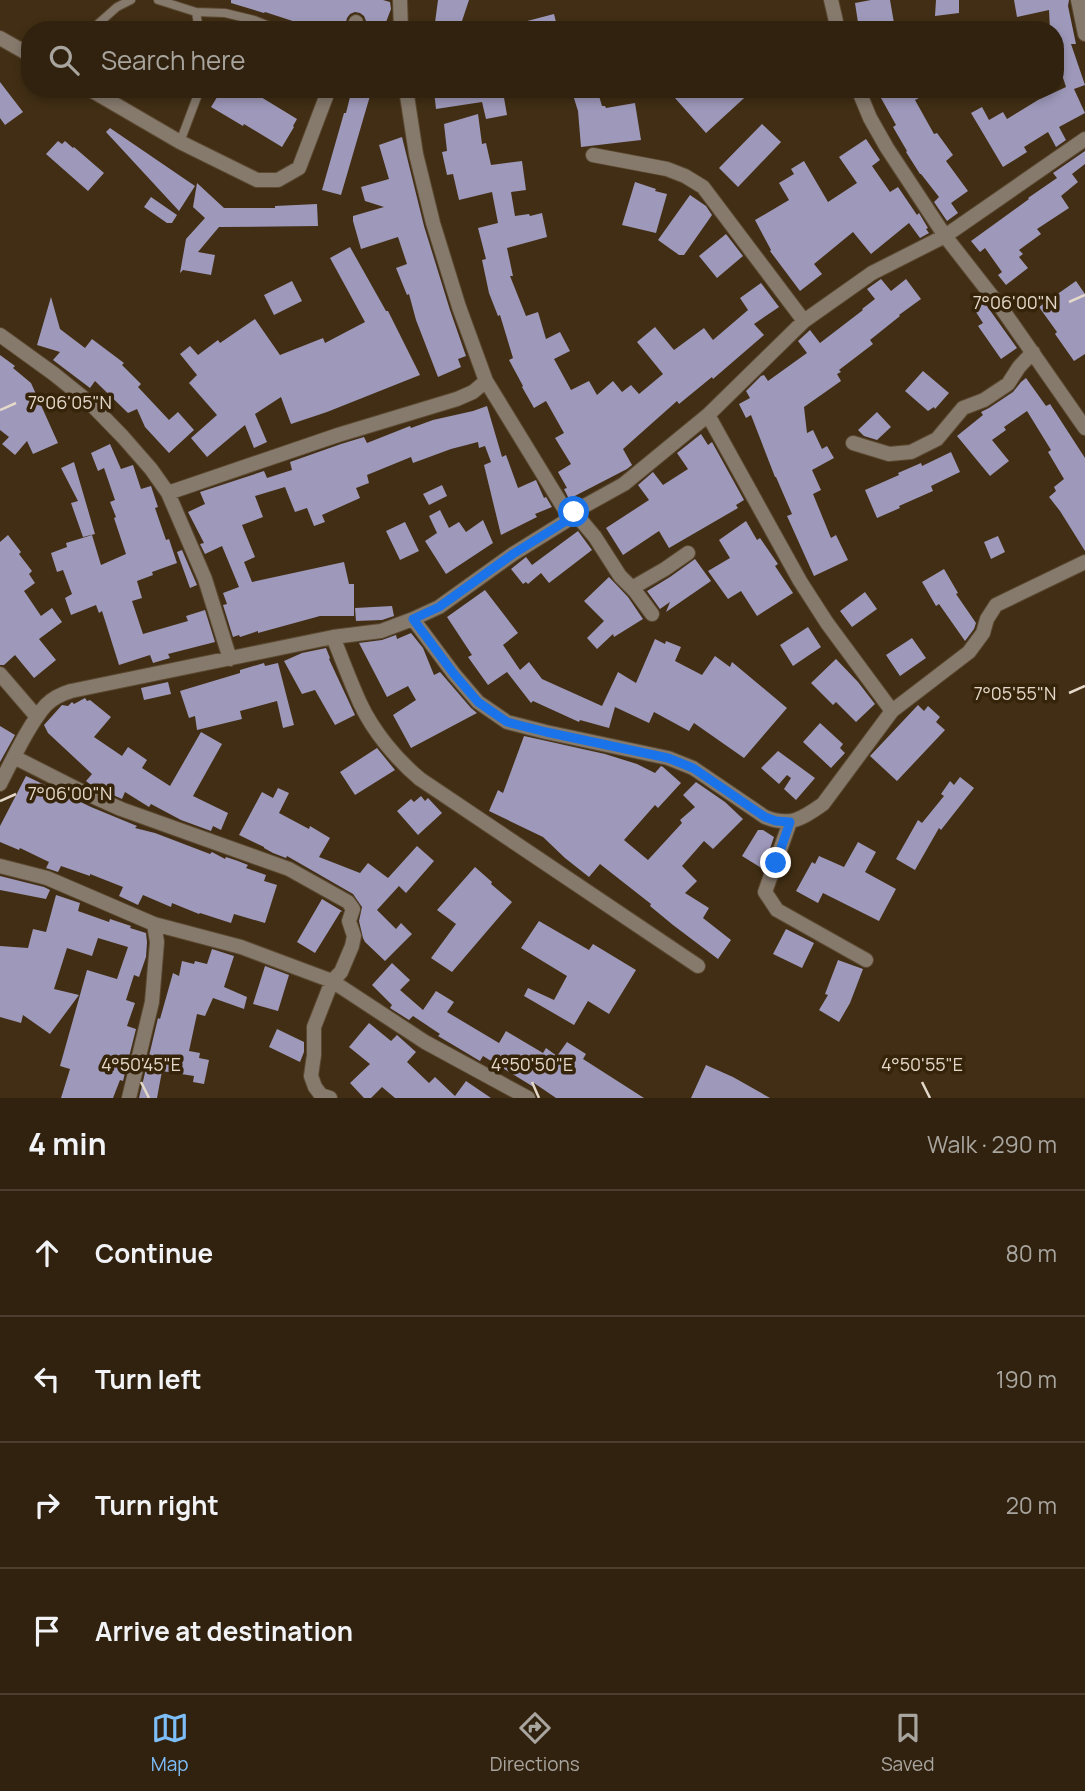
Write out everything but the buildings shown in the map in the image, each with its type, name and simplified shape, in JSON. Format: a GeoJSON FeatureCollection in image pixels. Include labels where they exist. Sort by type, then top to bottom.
{"type":"FeatureCollection","features":[{"type":"Feature","properties":{"kind":"street"},"geometry":{"type":"LineString","coordinates":[[400,0],[401,21]]}},
{"type":"Feature","properties":{"kind":"street"},"geometry":{"type":"LineString","coordinates":[[831,0],[836,21]]}},
{"type":"Feature","properties":{"kind":"street"},"geometry":{"type":"LineString","coordinates":[[1079,0],[1085,34]]}},
{"type":"Feature","properties":{"kind":"street"},"geometry":{"type":"LineString","coordinates":[[0,37],[21,50]]}},
{"type":"Feature","properties":{"kind":"street"},"geometry":{"type":"LineString","coordinates":[[104,98],[180,142],[257,180],[278,180],[299,168],[326,98]]}},
{"type":"Feature","properties":{"kind":"street"},"geometry":{"type":"LineString","coordinates":[[407,98],[416,153],[433,223],[486,380],[571,514],[595,537],[620,576],[652,614]]}},
{"type":"Feature","properties":{"kind":"street"},"geometry":{"type":"LineString","coordinates":[[862,98],[887,148],[945,236],[1002,309],[1085,428]]}},
{"type":"Feature","properties":{"kind":"street"},"geometry":{"type":"LineString","coordinates":[[0,784],[37,717],[57,696],[333,637],[381,631],[439,607],[513,554],[566,521],[571,514],[624,484],[708,415],[804,321],[872,273],[945,236],[1085,139]]}},
{"type":"Feature","properties":{"kind":"street"},"geometry":{"type":"LineString","coordinates":[[593,155],[667,169],[703,187],[804,321]]}},
{"type":"Feature","properties":{"kind":"street"},"geometry":{"type":"LineString","coordinates":[[0,334],[90,403],[144,461],[167,493],[205,579],[230,659]]}},
{"type":"Feature","properties":{"kind":"street"},"geometry":{"type":"LineString","coordinates":[[853,443],[889,454],[911,452],[937,439],[963,408],[984,400],[1008,384],[1032,352]]}},
{"type":"Feature","properties":{"kind":"street"},"geometry":{"type":"LineString","coordinates":[[167,493],[338,435],[457,399],[473,392],[486,380]]}},
{"type":"Feature","properties":{"kind":"street"},"geometry":{"type":"LineString","coordinates":[[708,415],[800,581],[827,623],[892,710]]}},
{"type":"Feature","properties":{"kind":"street"},"geometry":{"type":"LineString","coordinates":[[632,588],[688,552]]}},
{"type":"Feature","properties":{"kind":"street"},"geometry":{"type":"LineString","coordinates":[[413,619],[478,702],[507,722],[668,758],[693,768],[765,817],[790,822],[823,804],[892,710],[969,652],[983,633],[987,619],[996,605],[1085,562]]}},
{"type":"Feature","properties":{"kind":"street"},"geometry":{"type":"LineString","coordinates":[[333,637],[361,705],[404,766],[698,966]]}},
{"type":"Feature","properties":{"kind":"street"},"geometry":{"type":"LineString","coordinates":[[0,674],[37,717]]}},
{"type":"Feature","properties":{"kind":"street"},"geometry":{"type":"LineString","coordinates":[[14,757],[121,809],[289,869],[348,902],[353,909],[349,921],[354,936],[352,946],[341,972],[332,981],[314,1027],[311,1076],[321,1095],[330,1098]]}},
{"type":"Feature","properties":{"kind":"street"},"geometry":{"type":"LineString","coordinates":[[790,822],[765,892],[777,910],[866,960]]}},
{"type":"Feature","properties":{"kind":"street"},"geometry":{"type":"LineString","coordinates":[[0,866],[47,878],[154,923],[242,947],[332,981],[425,1042],[528,1098]]}},
{"type":"Feature","properties":{"kind":"street"},"geometry":{"type":"LineString","coordinates":[[129,1098],[152,1002],[157,942],[154,923]]}},
{"type":"Feature","properties":{"kind":"lane"},"geometry":{"type":"LineString","coordinates":[[102,21],[117,7],[131,0]]}},
{"type":"Feature","properties":{"kind":"lane"},"geometry":{"type":"LineString","coordinates":[[158,0],[196,12],[225,13],[254,20]]}},
{"type":"Feature","properties":{"kind":"lane"},"geometry":{"type":"LineString","coordinates":[[196,12],[198,21]]}},
{"type":"Feature","properties":{"kind":"lane"},"geometry":{"type":"LineString","coordinates":[[180,142],[197,98]]}},
{"type":"Feature","properties":{"kind":"route"},"geometry":{"type":"LineString","coordinates":[[574,512],[568,515],[566,521],[513,554],[439,607],[413,619],[478,702],[507,722],[668,758],[693,768],[765,817],[790,822],[776,863]]}}]}
